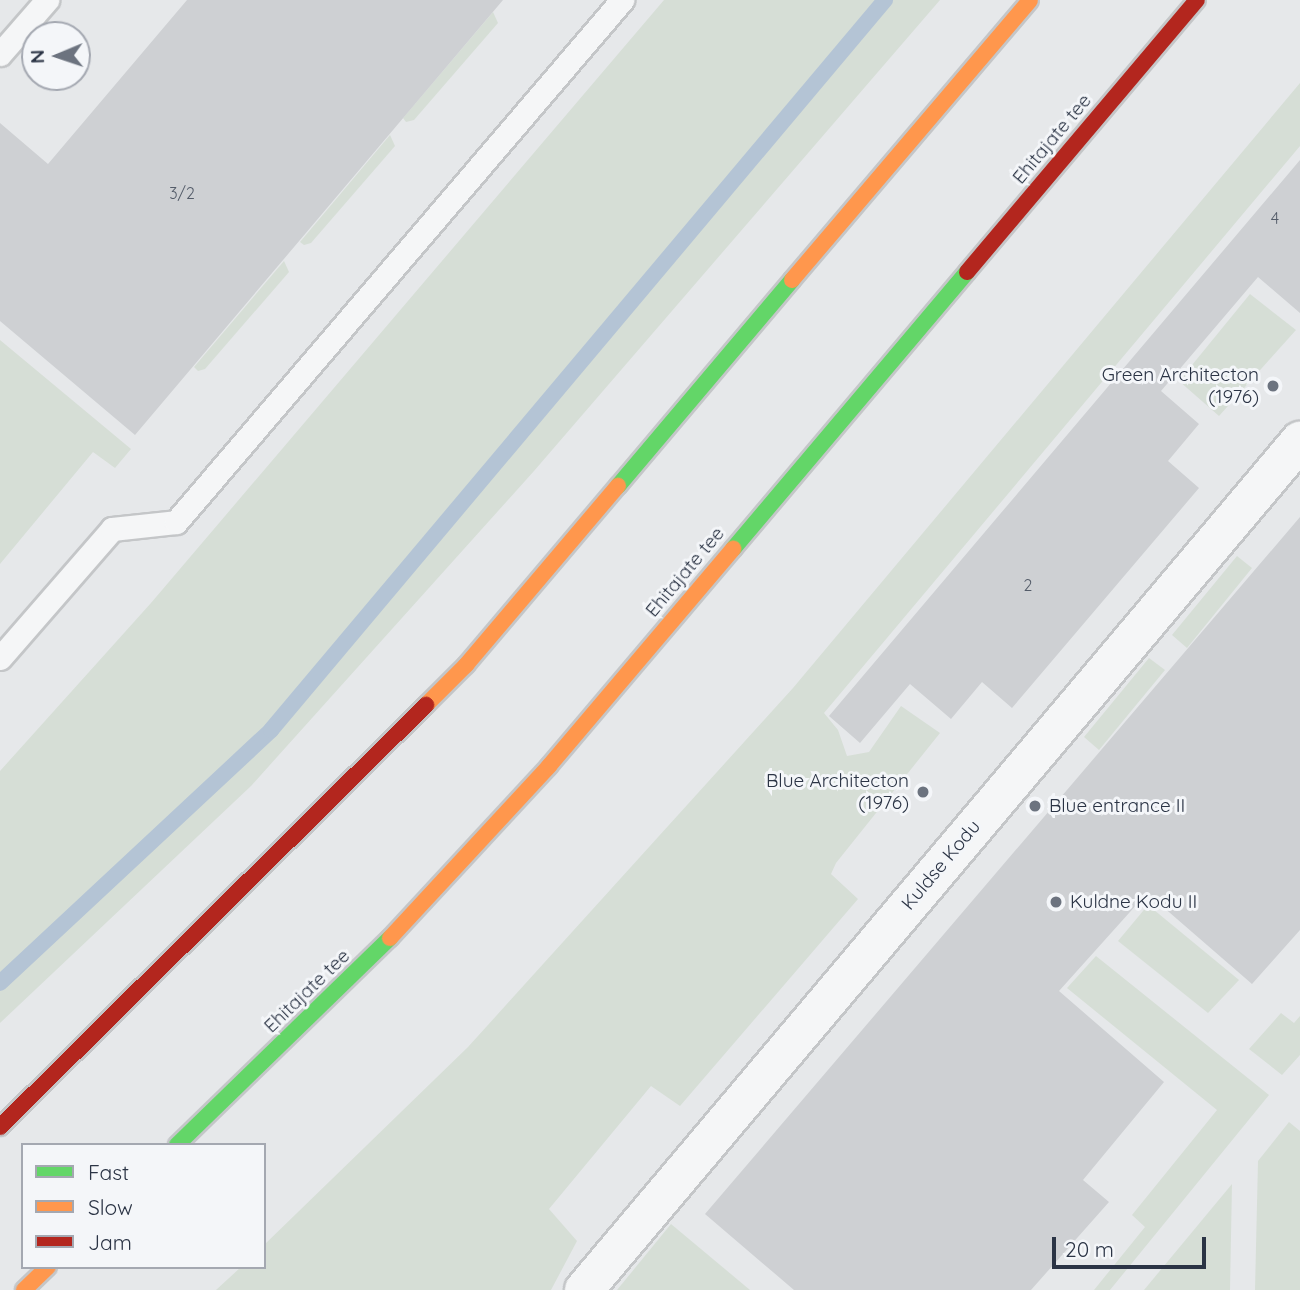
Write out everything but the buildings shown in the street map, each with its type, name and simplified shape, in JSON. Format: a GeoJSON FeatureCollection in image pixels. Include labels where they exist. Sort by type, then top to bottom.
{"type":"FeatureCollection","features":[{"type":"Feature","properties":{"kind":"highway"},"geometry":{"type":"LineString","coordinates":[[0,1127],[466,665],[1030,0]]}},
{"type":"Feature","properties":{"kind":"highway","name":"Ehitajate tee"},"geometry":{"type":"LineString","coordinates":[[179,1143],[354,976],[549,766],[1198,0]]}},
{"type":"Feature","properties":{"kind":"highway"},"geometry":{"type":"LineString","coordinates":[[24,1290],[46,1269]]}},
{"type":"Feature","properties":{"kind":"street","name":"Kuldse Kodu"},"geometry":{"type":"LineString","coordinates":[[584,1290],[1300,441]]}},
{"type":"Feature","properties":{"kind":"lane"},"geometry":{"type":"LineString","coordinates":[[0,54],[47,0]]}},
{"type":"Feature","properties":{"kind":"lane"},"geometry":{"type":"LineString","coordinates":[[0,658],[112,529],[176,522],[622,0]]}},
{"type":"Feature","properties":{"kind":"shaded area"},"geometry":{"type":"Polygon","coordinates":[[[664,0],[940,0],[534,471],[251,786],[0,1023],[0,771],[151,603],[664,0]]]}},
{"type":"Feature","properties":{"kind":"shaded area"},"geometry":{"type":"Polygon","coordinates":[[[493,12],[498,23],[414,120],[406,122],[403,118],[493,12]]]}},
{"type":"Feature","properties":{"kind":"shaded area"},"geometry":{"type":"Polygon","coordinates":[[[1300,83],[1300,146],[824,713],[838,730],[847,756],[869,752],[901,706],[940,733],[836,863],[831,874],[858,899],[680,1106],[651,1086],[549,1209],[577,1241],[551,1290],[216,1290],[239,1269],[266,1269],[266,1243],[468,1047],[793,688],[1300,83]]]}},
{"type":"Feature","properties":{"kind":"shaded area"},"geometry":{"type":"Polygon","coordinates":[[[390,135],[395,146],[311,243],[304,245],[300,242],[390,135]]]}},
{"type":"Feature","properties":{"kind":"shaded area"},"geometry":{"type":"Polygon","coordinates":[[[284,261],[289,272],[205,369],[198,371],[194,367],[284,261]]]}},
{"type":"Feature","properties":{"kind":"shaded area"},"geometry":{"type":"Polygon","coordinates":[[[1250,294],[1296,330],[1219,416],[1179,381],[1250,294]]]}},
{"type":"Feature","properties":{"kind":"shaded area"},"geometry":{"type":"Polygon","coordinates":[[[0,340],[131,449],[115,468],[93,452],[0,564],[0,340]]]}},
{"type":"Feature","properties":{"kind":"shaded area"},"geometry":{"type":"Polygon","coordinates":[[[1237,556],[1252,568],[1187,648],[1172,635],[1237,556]]]}},
{"type":"Feature","properties":{"kind":"shaded area"},"geometry":{"type":"Polygon","coordinates":[[[1149,658],[1165,670],[1099,750],[1084,737],[1149,658]]]}},
{"type":"Feature","properties":{"kind":"shaded area"},"geometry":{"type":"Polygon","coordinates":[[[1148,905],[1239,980],[1208,1013],[1118,941],[1148,905]]]}},
{"type":"Feature","properties":{"kind":"shaded area"},"geometry":{"type":"Polygon","coordinates":[[[1096,956],[1269,1095],[1110,1290],[1094,1290],[1145,1227],[1132,1215],[1217,1110],[1067,988],[1096,956]]]}},
{"type":"Feature","properties":{"kind":"shaded area"},"geometry":{"type":"Polygon","coordinates":[[[1281,1013],[1294,1023],[1300,1016],[1300,1055],[1282,1075],[1249,1049],[1281,1013]]]}},
{"type":"Feature","properties":{"kind":"shaded area"},"geometry":{"type":"Polygon","coordinates":[[[1289,1122],[1300,1131],[1300,1290],[1255,1290],[1258,1161],[1289,1122]]]}},
{"type":"Feature","properties":{"kind":"shaded area"},"geometry":{"type":"Polygon","coordinates":[[[1232,1184],[1230,1290],[1144,1290],[1232,1184]]]}},
{"type":"Feature","properties":{"kind":"shaded area"},"geometry":{"type":"Polygon","coordinates":[[[671,1224],[750,1290],[617,1290],[671,1224]]]}},
{"type":"Feature","properties":{"kind":"waterway"},"geometry":{"type":"LineString","coordinates":[[0,983],[271,730],[885,0]]}},
{"type":"Feature","properties":{"kind":"traffic: fast"},"geometry":{"type":"LineString","coordinates":[[733,549],[967,272]]}},
{"type":"Feature","properties":{"kind":"traffic: fast"},"geometry":{"type":"LineString","coordinates":[[618,486],[792,280]]}},
{"type":"Feature","properties":{"kind":"traffic: fast"},"geometry":{"type":"LineString","coordinates":[[179,1143],[390,938]]}},
{"type":"Feature","properties":{"kind":"traffic: slow"},"geometry":{"type":"LineString","coordinates":[[792,280],[1030,0]]}},
{"type":"Feature","properties":{"kind":"traffic: slow"},"geometry":{"type":"LineString","coordinates":[[426,705],[466,665],[618,486]]}},
{"type":"Feature","properties":{"kind":"traffic: slow"},"geometry":{"type":"LineString","coordinates":[[390,938],[549,766],[733,549]]}},
{"type":"Feature","properties":{"kind":"traffic: slow"},"geometry":{"type":"LineString","coordinates":[[24,1290],[46,1269]]}},
{"type":"Feature","properties":{"kind":"traffic: jam"},"geometry":{"type":"LineString","coordinates":[[967,272],[1197,0]]}},
{"type":"Feature","properties":{"kind":"traffic: jam"},"geometry":{"type":"LineString","coordinates":[[0,1127],[426,705]]}},
{"type":"Feature","properties":{"kind":"place","name":"Green Architecton (1976)"},"geometry":{"type":"Point","coordinates":[1273,386]}},
{"type":"Feature","properties":{"kind":"place","name":"Blue Architecton (1976)"},"geometry":{"type":"Point","coordinates":[923,792]}},
{"type":"Feature","properties":{"kind":"place","name":"Blue entrance II"},"geometry":{"type":"Point","coordinates":[1035,806]}},
{"type":"Feature","properties":{"kind":"place","name":"Kuldne Kodu II"},"geometry":{"type":"Point","coordinates":[1056,902]}}]}
